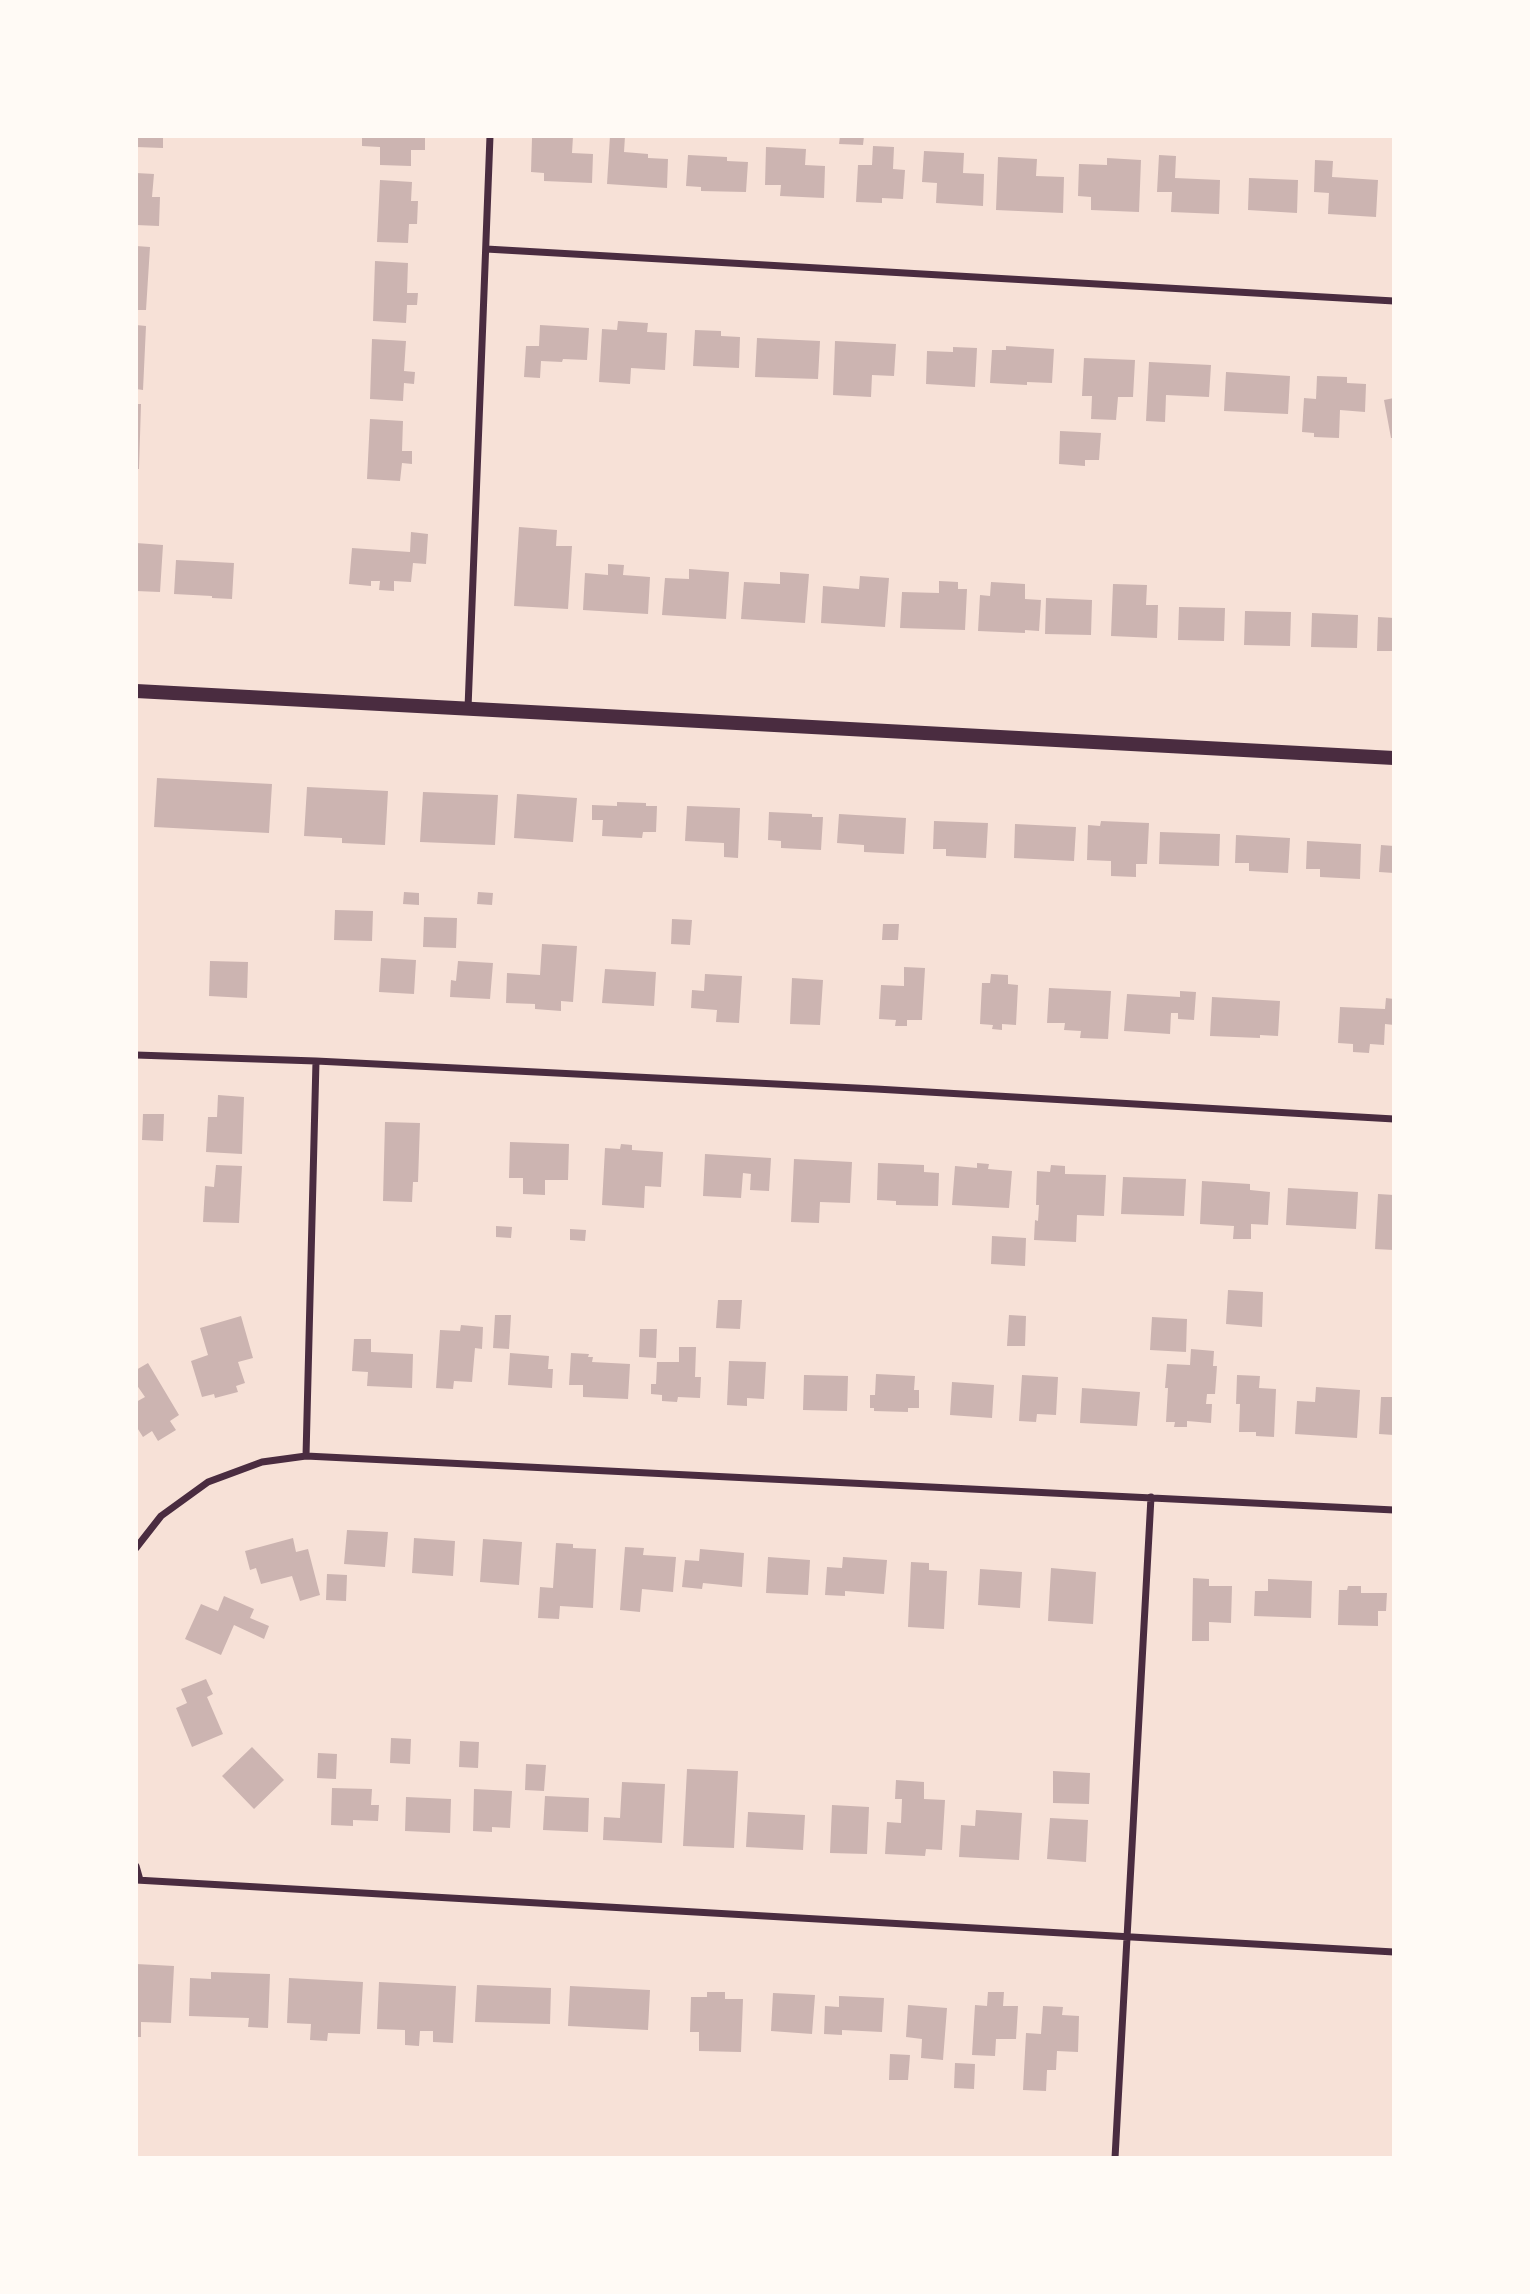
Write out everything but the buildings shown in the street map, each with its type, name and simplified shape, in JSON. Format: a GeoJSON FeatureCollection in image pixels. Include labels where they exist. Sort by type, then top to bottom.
{"type":"FeatureCollection","features":[{"type":"Feature","properties":{"kind":"main road"},"geometry":{"type":"LineString","coordinates":[[136,691],[1394,758]]}},
{"type":"Feature","properties":{"kind":"street"},"geometry":{"type":"LineString","coordinates":[[468,708],[490,136]]}},
{"type":"Feature","properties":{"kind":"street"},"geometry":{"type":"LineString","coordinates":[[486,249],[1394,301]]}},
{"type":"Feature","properties":{"kind":"street"},"geometry":{"type":"LineString","coordinates":[[136,1055],[316,1061],[890,1090],[1394,1119]]}},
{"type":"Feature","properties":{"kind":"street"},"geometry":{"type":"LineString","coordinates":[[306,1456],[316,1061]]}},
{"type":"Feature","properties":{"kind":"street"},"geometry":{"type":"LineString","coordinates":[[136,1548],[161,1516],[208,1482],[262,1462],[306,1456],[1394,1510]]}},
{"type":"Feature","properties":{"kind":"street"},"geometry":{"type":"LineString","coordinates":[[1115,2158],[1151,1497]]}},
{"type":"Feature","properties":{"kind":"street"},"geometry":{"type":"LineString","coordinates":[[136,1866],[138,1880],[1394,1952]]}}]}
